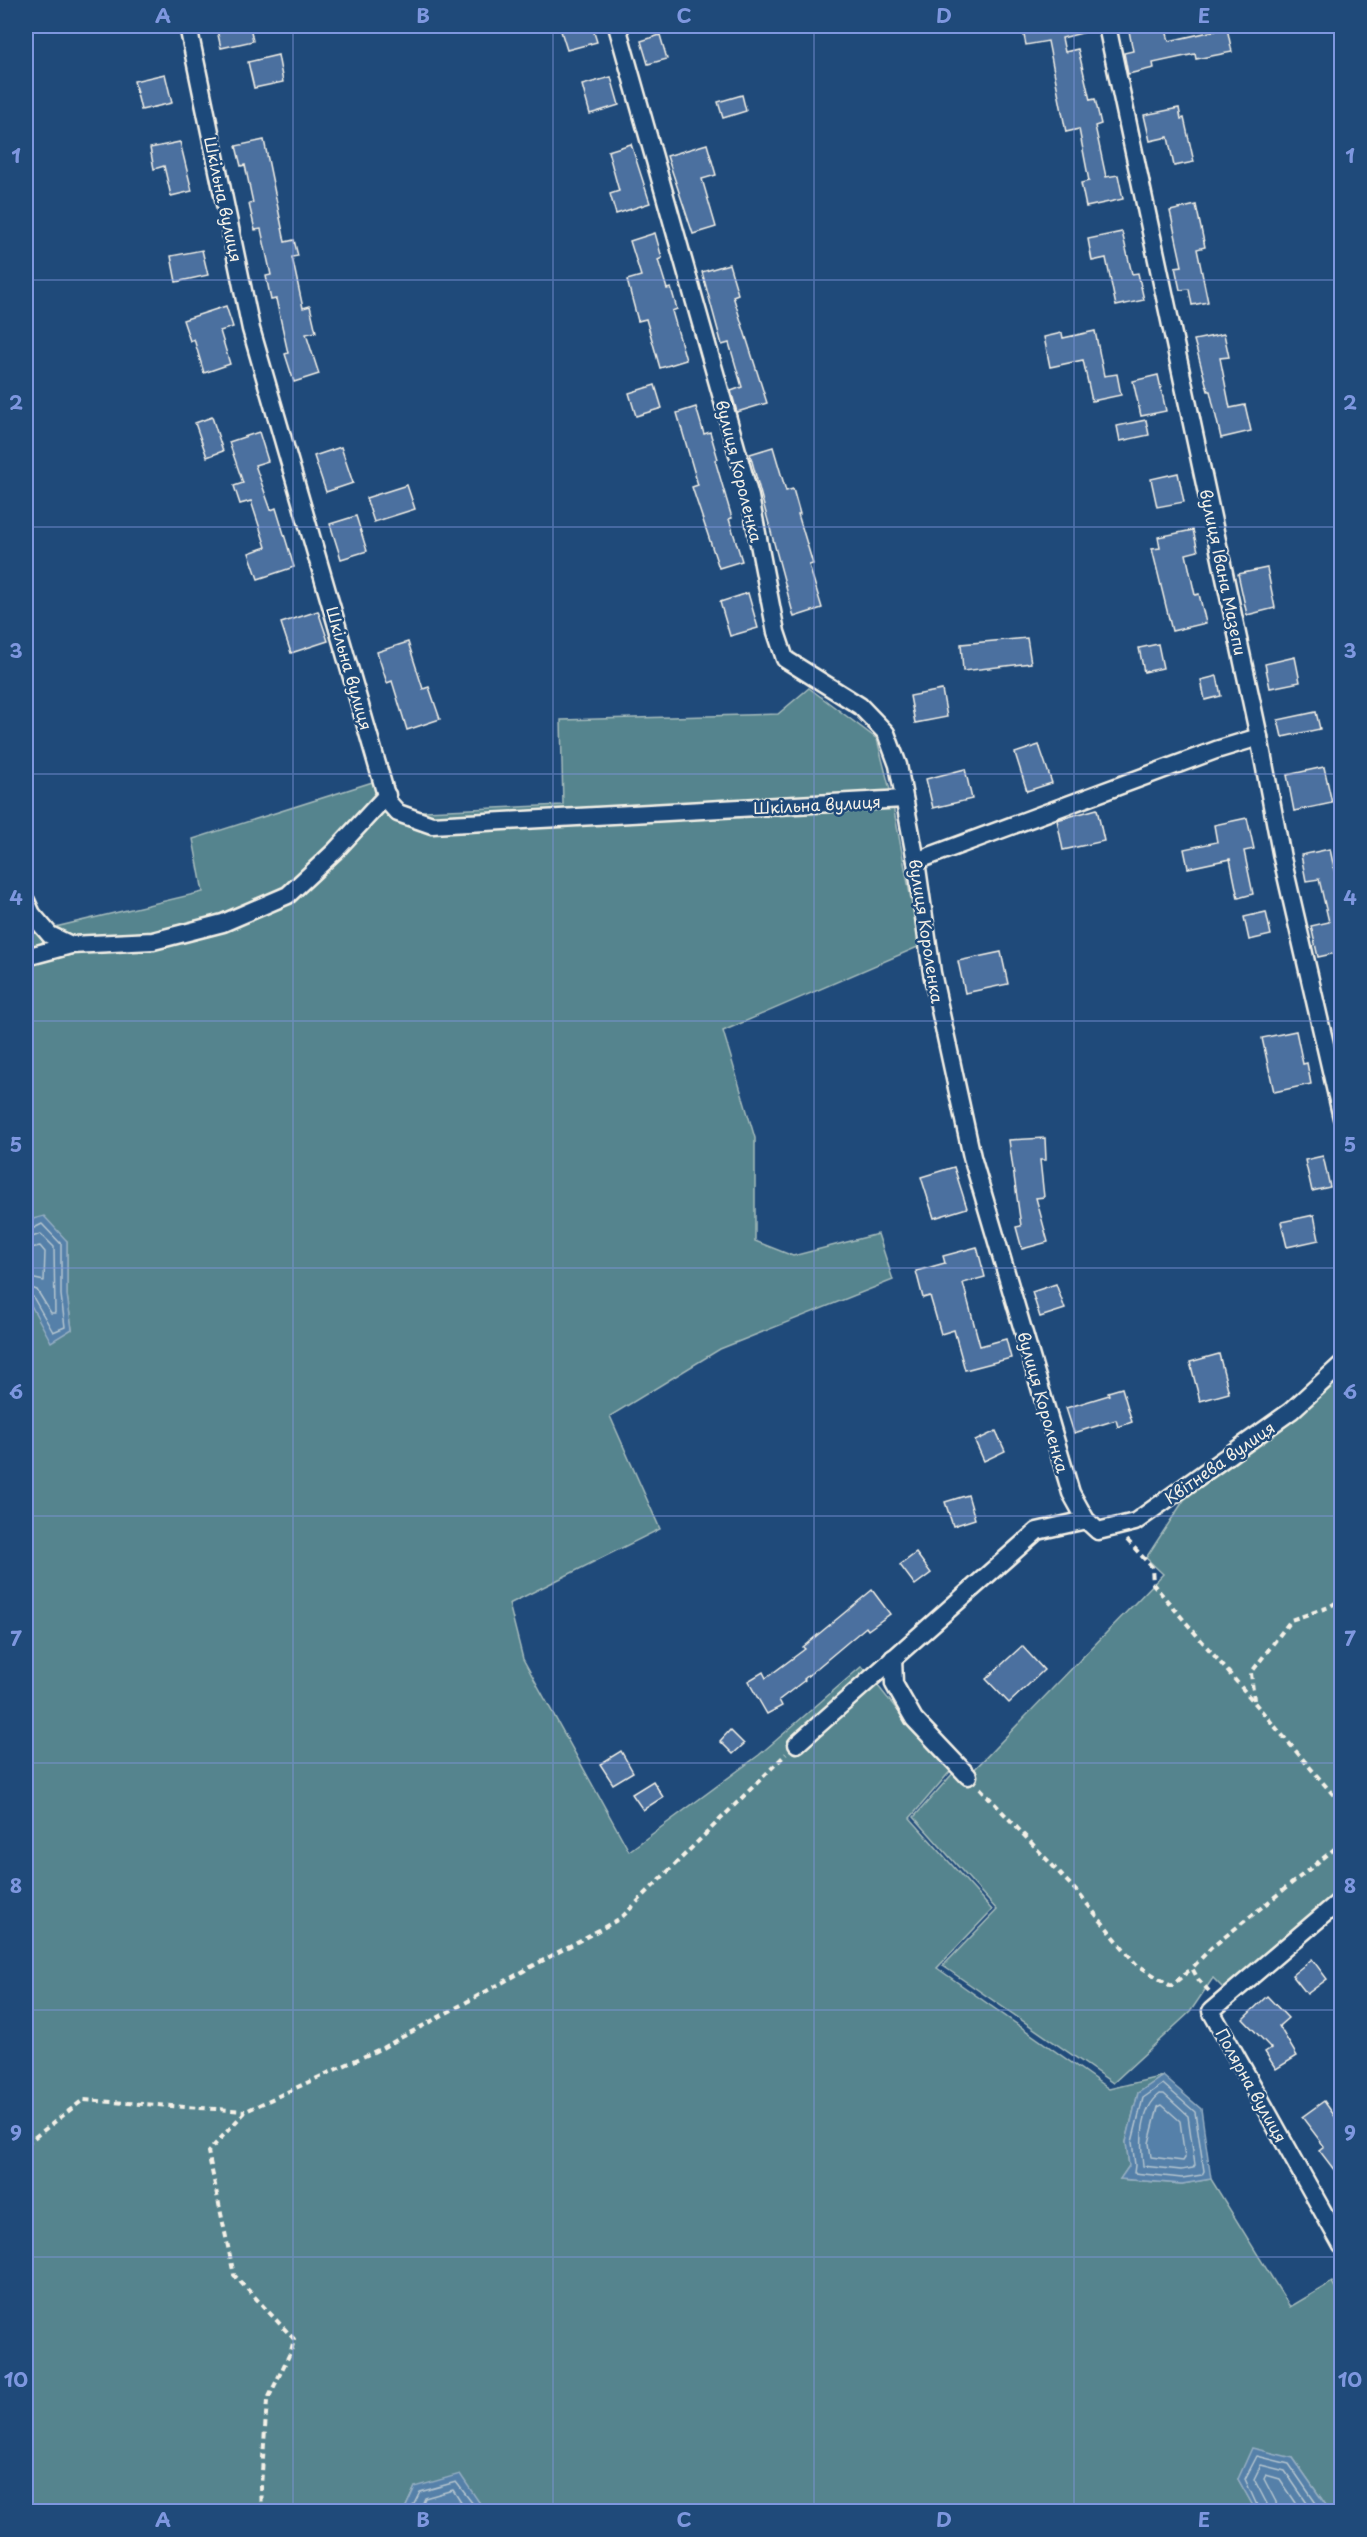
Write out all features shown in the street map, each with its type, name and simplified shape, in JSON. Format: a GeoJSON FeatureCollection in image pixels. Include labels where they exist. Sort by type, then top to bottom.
{"type":"FeatureCollection","features":[{"type":"Feature","properties":{"kind":"street","name":"Шкільна вулиця"},"geometry":{"type":"LineString","coordinates":[[188,26],[251,329],[388,802],[398,813],[432,825],[904,799]]}},
{"type":"Feature","properties":{"kind":"street","name":"вулиця Короленка"},"geometry":{"type":"LineString","coordinates":[[617,26],[750,497],[776,632],[785,658],[860,706],[886,733],[897,765],[916,861],[932,973],[972,1156],[1071,1493],[1092,1525]]}},
{"type":"Feature","properties":{"kind":"street","name":"вулиця Івана Мазепи"},"geometry":{"type":"LineString","coordinates":[[1107,26],[1259,737],[1282,858],[1341,1118]]}},
{"type":"Feature","properties":{"kind":"street"},"geometry":{"type":"LineString","coordinates":[[916,861],[1216,750],[1259,737]]}},
{"type":"Feature","properties":{"kind":"street"},"geometry":{"type":"LineString","coordinates":[[26,957],[71,945],[153,941],[223,923],[288,896],[335,851],[387,795]]}},
{"type":"Feature","properties":{"kind":"street"},"geometry":{"type":"LineString","coordinates":[[26,901],[32,914],[50,935],[71,945]]}},
{"type":"Feature","properties":{"kind":"street","name":"Квітнева вулиця"},"geometry":{"type":"LineString","coordinates":[[1092,1525],[1135,1522],[1292,1411],[1341,1364]]}},
{"type":"Feature","properties":{"kind":"street"},"geometry":{"type":"LineString","coordinates":[[797,1744],[1037,1531],[1092,1525]]}},
{"type":"Feature","properties":{"kind":"street"},"geometry":{"type":"LineString","coordinates":[[893,1658],[894,1684],[914,1719],[968,1776]]}},
{"type":"Feature","properties":{"kind":"street","name":"Полярна вулиця"},"geometry":{"type":"LineString","coordinates":[[1341,1899],[1211,2010],[1341,2246]]}},
{"type":"Feature","properties":{"kind":"path"},"geometry":{"type":"LineString","coordinates":[[1092,1525],[1123,1536],[1152,1567],[1153,1584],[1341,1804]]}},
{"type":"Feature","properties":{"kind":"path"},"geometry":{"type":"LineString","coordinates":[[1254,1701],[1251,1673],[1291,1620],[1329,1607],[1341,1599]]}},
{"type":"Feature","properties":{"kind":"path"},"geometry":{"type":"LineString","coordinates":[[262,2511],[261,2486],[267,2401],[291,2351],[294,2338],[234,2275],[208,2152],[246,2111],[382,2048],[621,1918],[797,1744]]}},
{"type":"Feature","properties":{"kind":"path"},"geometry":{"type":"LineString","coordinates":[[968,1776],[1079,1894],[1136,1964],[1171,1986],[1211,1948],[1341,1843]]}},
{"type":"Feature","properties":{"kind":"path"},"geometry":{"type":"LineString","coordinates":[[1191,1968],[1212,1993],[1227,1997]]}},
{"type":"Feature","properties":{"kind":"path"},"geometry":{"type":"LineString","coordinates":[[26,2144],[83,2100],[246,2111]]}},
{"type":"Feature","properties":{"kind":"green space"},"geometry":{"type":"Polygon","coordinates":[[[809,688],[877,739],[890,790],[920,946],[723,1031],[755,1138],[755,1241],[793,1256],[878,1234],[893,1280],[720,1349],[610,1416],[660,1529],[509,1604],[523,1659],[629,1851],[759,1755],[862,1666],[914,1731],[953,1768],[910,1818],[992,1910],[937,1968],[1109,2089],[1163,2076],[1138,2093],[1126,2142],[1129,2166],[1120,2179],[1182,2184],[1211,2179],[1290,2307],[1332,2282],[1342,2301],[1341,2511],[1330,2511],[1293,2458],[1238,2479],[1256,2511],[481,2512],[479,2502],[415,2487],[404,2511],[26,2511],[26,1296],[72,1329],[67,1295],[67,1241],[29,1220],[26,1242],[26,911],[34,932],[203,892],[193,839],[379,780],[401,812],[563,805],[561,720],[778,714],[809,688]]]}},
{"type":"Feature","properties":{"kind":"green space"},"geometry":{"type":"Polygon","coordinates":[[[1341,1373],[1341,1891],[1226,1991],[1213,1978],[1190,2012],[1113,2083],[943,1966],[997,1910],[914,1817],[955,1771],[968,1776],[1163,1574],[1146,1558],[1184,1500],[1341,1373]]]}},
{"type":"Feature","properties":{"kind":"water"},"geometry":{"type":"Polygon","coordinates":[[[44,1216],[67,1241],[67,1295],[72,1329],[51,1342],[26,1296],[26,1242],[29,1220],[44,1216]]]}},
{"type":"Feature","properties":{"kind":"water"},"geometry":{"type":"Polygon","coordinates":[[[1163,2076],[1201,2109],[1211,2179],[1182,2184],[1120,2179],[1129,2166],[1126,2142],[1138,2093],[1163,2076]]]}},
{"type":"Feature","properties":{"kind":"water"},"geometry":{"type":"Polygon","coordinates":[[[1252,2448],[1293,2458],[1330,2511],[1256,2511],[1238,2479],[1252,2448]]]}},
{"type":"Feature","properties":{"kind":"water"},"geometry":{"type":"Polygon","coordinates":[[[460,2474],[479,2502],[481,2511],[404,2511],[415,2487],[460,2474]]]}},
{"type":"Feature","properties":{"kind":"building"},"geometry":{"type":"Polygon","coordinates":[[[250,26],[253,41],[221,48],[217,30],[250,26]]]}},
{"type":"Feature","properties":{"kind":"building"},"geometry":{"type":"Polygon","coordinates":[[[579,26],[592,26],[597,42],[567,50],[561,31],[579,26]]]}},
{"type":"Feature","properties":{"kind":"building"},"geometry":{"type":"Polygon","coordinates":[[[1022,26],[1085,26],[1086,32],[1062,38],[1065,52],[1078,49],[1090,100],[1095,99],[1101,124],[1095,126],[1106,177],[1118,175],[1123,199],[1086,207],[1081,183],[1089,181],[1079,129],[1066,132],[1048,41],[1026,45],[1022,26]]]}},
{"type":"Feature","properties":{"kind":"building"},"geometry":{"type":"Polygon","coordinates":[[[1128,26],[1165,26],[1169,41],[1227,28],[1232,52],[1196,59],[1195,54],[1153,63],[1154,68],[1128,74],[1124,53],[1133,51],[1128,26]]]}},
{"type":"Feature","properties":{"kind":"building"},"geometry":{"type":"Polygon","coordinates":[[[660,35],[667,59],[648,64],[641,41],[660,35]]]}},
{"type":"Feature","properties":{"kind":"building"},"geometry":{"type":"Polygon","coordinates":[[[278,55],[283,82],[254,88],[248,62],[278,55]]]}},
{"type":"Feature","properties":{"kind":"building"},"geometry":{"type":"Polygon","coordinates":[[[165,74],[172,103],[141,110],[134,81],[165,74]]]}},
{"type":"Feature","properties":{"kind":"building"},"geometry":{"type":"Polygon","coordinates":[[[611,77],[619,105],[590,114],[582,85],[611,77]]]}},
{"type":"Feature","properties":{"kind":"building"},"geometry":{"type":"Polygon","coordinates":[[[742,95],[746,111],[723,118],[718,102],[742,95]]]}},
{"type":"Feature","properties":{"kind":"building"},"geometry":{"type":"Polygon","coordinates":[[[1179,108],[1181,119],[1184,118],[1194,162],[1174,166],[1168,137],[1150,141],[1144,115],[1179,108]]]}},
{"type":"Feature","properties":{"kind":"building"},"geometry":{"type":"Polygon","coordinates":[[[264,140],[285,242],[294,240],[298,256],[292,257],[303,308],[310,306],[316,332],[306,334],[319,374],[294,382],[285,354],[288,353],[276,299],[271,300],[266,276],[271,275],[261,229],[255,230],[249,204],[253,203],[245,165],[241,166],[236,146],[264,140]]]}},
{"type":"Feature","properties":{"kind":"building"},"geometry":{"type":"Polygon","coordinates":[[[180,142],[192,191],[171,196],[164,166],[154,169],[150,148],[180,142]]]}},
{"type":"Feature","properties":{"kind":"building"},"geometry":{"type":"Polygon","coordinates":[[[631,144],[650,203],[616,214],[610,194],[619,191],[608,151],[631,144]]]}},
{"type":"Feature","properties":{"kind":"building"},"geometry":{"type":"Polygon","coordinates":[[[707,144],[716,175],[702,179],[716,227],[693,234],[667,156],[707,144]]]}},
{"type":"Feature","properties":{"kind":"building"},"geometry":{"type":"Polygon","coordinates":[[[1196,205],[1205,247],[1197,249],[1208,302],[1192,305],[1189,289],[1180,290],[1175,267],[1182,266],[1170,211],[1196,205]]]}},
{"type":"Feature","properties":{"kind":"building"},"geometry":{"type":"Polygon","coordinates":[[[1122,232],[1132,274],[1138,273],[1144,300],[1116,306],[1106,258],[1092,261],[1088,239],[1122,232]]]}},
{"type":"Feature","properties":{"kind":"building"},"geometry":{"type":"Polygon","coordinates":[[[655,233],[662,258],[658,260],[667,289],[671,288],[677,309],[672,311],[686,360],[660,368],[646,319],[638,321],[627,280],[641,276],[630,241],[655,233]]]}},
{"type":"Feature","properties":{"kind":"building"},"geometry":{"type":"Polygon","coordinates":[[[202,250],[208,275],[176,282],[171,256],[202,250]]]}},
{"type":"Feature","properties":{"kind":"building"},"geometry":{"type":"Polygon","coordinates":[[[729,264],[738,294],[733,296],[767,403],[737,412],[731,391],[742,387],[729,343],[722,345],[702,272],[729,264]]]}},
{"type":"Feature","properties":{"kind":"building"},"geometry":{"type":"Polygon","coordinates":[[[226,306],[233,327],[220,331],[230,364],[204,373],[194,339],[190,341],[183,320],[226,306]]]}},
{"type":"Feature","properties":{"kind":"building"},"geometry":{"type":"Polygon","coordinates":[[[1095,331],[1104,376],[1117,374],[1121,395],[1092,401],[1083,360],[1050,367],[1044,337],[1062,333],[1063,338],[1095,331]]]}},
{"type":"Feature","properties":{"kind":"building"},"geometry":{"type":"Polygon","coordinates":[[[1224,334],[1229,357],[1220,358],[1230,408],[1245,405],[1251,431],[1221,438],[1210,391],[1208,391],[1194,340],[1224,334]]]}},
{"type":"Feature","properties":{"kind":"building"},"geometry":{"type":"Polygon","coordinates":[[[1158,375],[1166,411],[1141,416],[1133,381],[1158,375]]]}},
{"type":"Feature","properties":{"kind":"building"},"geometry":{"type":"Polygon","coordinates":[[[655,385],[662,408],[636,416],[629,393],[655,385]]]}},
{"type":"Feature","properties":{"kind":"building"},"geometry":{"type":"Polygon","coordinates":[[[696,407],[704,434],[710,432],[718,459],[715,460],[732,518],[729,519],[742,561],[719,568],[692,487],[698,485],[677,413],[696,407]]]}},
{"type":"Feature","properties":{"kind":"building"},"geometry":{"type":"Polygon","coordinates":[[[212,417],[223,451],[207,457],[195,423],[212,417]]]}},
{"type":"Feature","properties":{"kind":"building"},"geometry":{"type":"Polygon","coordinates":[[[1146,420],[1149,435],[1120,441],[1117,426],[1146,420]]]}},
{"type":"Feature","properties":{"kind":"building"},"geometry":{"type":"Polygon","coordinates":[[[259,432],[268,461],[255,465],[271,510],[276,508],[294,567],[258,579],[249,553],[266,547],[251,501],[240,504],[234,486],[243,483],[229,442],[259,432]]]}},
{"type":"Feature","properties":{"kind":"building"},"geometry":{"type":"Polygon","coordinates":[[[341,447],[353,483],[326,492],[314,456],[341,447]]]}},
{"type":"Feature","properties":{"kind":"building"},"geometry":{"type":"Polygon","coordinates":[[[773,447],[786,491],[793,489],[813,564],[809,565],[822,608],[794,617],[750,454],[773,447]]]}},
{"type":"Feature","properties":{"kind":"building"},"geometry":{"type":"Polygon","coordinates":[[[1178,473],[1184,502],[1157,507],[1151,479],[1178,473]]]}},
{"type":"Feature","properties":{"kind":"building"},"geometry":{"type":"Polygon","coordinates":[[[407,485],[415,509],[374,522],[366,498],[407,485]]]}},
{"type":"Feature","properties":{"kind":"building"},"geometry":{"type":"Polygon","coordinates":[[[356,516],[367,551],[341,559],[330,524],[356,516]]]}},
{"type":"Feature","properties":{"kind":"building"},"geometry":{"type":"Polygon","coordinates":[[[1193,530],[1198,551],[1186,554],[1195,595],[1199,594],[1206,623],[1172,631],[1152,549],[1160,548],[1158,537],[1193,530]]]}},
{"type":"Feature","properties":{"kind":"building"},"geometry":{"type":"Polygon","coordinates":[[[1267,568],[1275,608],[1247,615],[1238,574],[1267,568]]]}},
{"type":"Feature","properties":{"kind":"building"},"geometry":{"type":"Polygon","coordinates":[[[748,593],[758,628],[730,636],[720,602],[748,593]]]}},
{"type":"Feature","properties":{"kind":"building"},"geometry":{"type":"Polygon","coordinates":[[[318,611],[328,641],[291,653],[281,623],[318,611]]]}},
{"type":"Feature","properties":{"kind":"building"},"geometry":{"type":"Polygon","coordinates":[[[1027,638],[1031,663],[963,671],[961,644],[1027,638]]]}},
{"type":"Feature","properties":{"kind":"building"},"geometry":{"type":"Polygon","coordinates":[[[408,642],[423,689],[429,687],[440,719],[407,730],[392,681],[387,683],[377,652],[408,642]]]}},
{"type":"Feature","properties":{"kind":"building"},"geometry":{"type":"Polygon","coordinates":[[[1158,644],[1163,668],[1144,672],[1139,648],[1158,644]]]}},
{"type":"Feature","properties":{"kind":"building"},"geometry":{"type":"Polygon","coordinates":[[[1295,657],[1300,682],[1270,688],[1265,664],[1295,657]]]}},
{"type":"Feature","properties":{"kind":"building"},"geometry":{"type":"Polygon","coordinates":[[[1217,676],[1221,696],[1205,700],[1201,680],[1217,676]]]}},
{"type":"Feature","properties":{"kind":"building"},"geometry":{"type":"Polygon","coordinates":[[[942,690],[947,717],[915,723],[910,696],[942,690]]]}},
{"type":"Feature","properties":{"kind":"building"},"geometry":{"type":"Polygon","coordinates":[[[1316,712],[1320,729],[1282,737],[1278,720],[1316,712]]]}},
{"type":"Feature","properties":{"kind":"building"},"geometry":{"type":"Polygon","coordinates":[[[1039,745],[1052,783],[1027,791],[1015,753],[1039,745]]]}},
{"type":"Feature","properties":{"kind":"building"},"geometry":{"type":"Polygon","coordinates":[[[1324,767],[1332,803],[1294,811],[1287,775],[1324,767]]]}},
{"type":"Feature","properties":{"kind":"building"},"geometry":{"type":"Polygon","coordinates":[[[965,769],[972,799],[933,808],[926,779],[965,769]]]}},
{"type":"Feature","properties":{"kind":"building"},"geometry":{"type":"Polygon","coordinates":[[[1097,809],[1104,841],[1063,850],[1057,820],[1097,809]]]}},
{"type":"Feature","properties":{"kind":"building"},"geometry":{"type":"Polygon","coordinates":[[[1247,818],[1254,849],[1244,851],[1253,894],[1238,898],[1230,859],[1188,868],[1184,849],[1217,842],[1214,825],[1247,818]]]}},
{"type":"Feature","properties":{"kind":"building"},"geometry":{"type":"Polygon","coordinates":[[[1330,849],[1338,888],[1341,888],[1341,952],[1318,957],[1311,926],[1329,922],[1319,879],[1306,881],[1301,855],[1330,849]]]}},
{"type":"Feature","properties":{"kind":"building"},"geometry":{"type":"Polygon","coordinates":[[[1266,912],[1271,935],[1249,940],[1244,917],[1266,912]]]}},
{"type":"Feature","properties":{"kind":"building"},"geometry":{"type":"Polygon","coordinates":[[[1001,952],[1008,984],[965,993],[958,961],[1001,952]]]}},
{"type":"Feature","properties":{"kind":"building"},"geometry":{"type":"Polygon","coordinates":[[[1296,1031],[1303,1064],[1307,1063],[1311,1084],[1274,1092],[1262,1038],[1296,1031]]]}},
{"type":"Feature","properties":{"kind":"building"},"geometry":{"type":"Polygon","coordinates":[[[1045,1138],[1046,1160],[1040,1160],[1044,1197],[1036,1198],[1048,1242],[1022,1249],[1016,1227],[1021,1226],[1009,1140],[1045,1138]]]}},
{"type":"Feature","properties":{"kind":"building"},"geometry":{"type":"Polygon","coordinates":[[[1323,1156],[1330,1187],[1312,1191],[1305,1160],[1323,1156]]]}},
{"type":"Feature","properties":{"kind":"building"},"geometry":{"type":"Polygon","coordinates":[[[954,1167],[967,1208],[934,1218],[921,1177],[954,1167]]]}},
{"type":"Feature","properties":{"kind":"building"},"geometry":{"type":"Polygon","coordinates":[[[1314,1215],[1319,1240],[1287,1247],[1281,1222],[1314,1215]]]}},
{"type":"Feature","properties":{"kind":"building"},"geometry":{"type":"Polygon","coordinates":[[[977,1247],[985,1277],[963,1283],[980,1346],[1006,1339],[1011,1358],[965,1370],[954,1330],[941,1334],[930,1296],[923,1298],[916,1271],[945,1263],[943,1256],[977,1247]]]}},
{"type":"Feature","properties":{"kind":"building"},"geometry":{"type":"Polygon","coordinates":[[[1056,1284],[1065,1309],[1040,1317],[1032,1292],[1056,1284]]]}},
{"type":"Feature","properties":{"kind":"building"},"geometry":{"type":"Polygon","coordinates":[[[1219,1354],[1229,1393],[1200,1401],[1190,1362],[1219,1354]]]}},
{"type":"Feature","properties":{"kind":"building"},"geometry":{"type":"Polygon","coordinates":[[[1122,1388],[1132,1422],[1118,1427],[1116,1420],[1074,1433],[1066,1408],[1109,1395],[1108,1392],[1122,1388]]]}},
{"type":"Feature","properties":{"kind":"building"},"geometry":{"type":"Polygon","coordinates":[[[996,1431],[1005,1451],[984,1461],[975,1441],[996,1431]]]}},
{"type":"Feature","properties":{"kind":"building"},"geometry":{"type":"Polygon","coordinates":[[[968,1495],[975,1519],[953,1526],[945,1502],[968,1495]]]}},
{"type":"Feature","properties":{"kind":"building"},"geometry":{"type":"Polygon","coordinates":[[[916,1553],[931,1573],[915,1585],[900,1565],[916,1553]]]}},
{"type":"Feature","properties":{"kind":"building"},"geometry":{"type":"Polygon","coordinates":[[[872,1590],[890,1614],[868,1630],[866,1627],[779,1700],[782,1706],[767,1714],[748,1681],[763,1672],[766,1678],[805,1649],[803,1647],[872,1590]]]}},
{"type":"Feature","properties":{"kind":"building"},"geometry":{"type":"Polygon","coordinates":[[[1022,1646],[1044,1670],[1009,1703],[986,1679],[1022,1646]]]}},
{"type":"Feature","properties":{"kind":"building"},"geometry":{"type":"Polygon","coordinates":[[[730,1730],[744,1744],[733,1754],[720,1741],[730,1730]]]}},
{"type":"Feature","properties":{"kind":"building"},"geometry":{"type":"Polygon","coordinates":[[[621,1751],[633,1772],[613,1784],[600,1764],[621,1751]]]}},
{"type":"Feature","properties":{"kind":"building"},"geometry":{"type":"Polygon","coordinates":[[[653,1781],[663,1797],[643,1810],[632,1794],[653,1781]]]}},
{"type":"Feature","properties":{"kind":"building"},"geometry":{"type":"Polygon","coordinates":[[[1312,1959],[1327,1979],[1307,1994],[1292,1975],[1312,1959]]]}},
{"type":"Feature","properties":{"kind":"building"},"geometry":{"type":"Polygon","coordinates":[[[1267,1996],[1288,2018],[1279,2026],[1297,2056],[1276,2069],[1265,2052],[1271,2048],[1243,2019],[1267,1996]]]}},
{"type":"Feature","properties":{"kind":"building"},"geometry":{"type":"Polygon","coordinates":[[[1324,2101],[1341,2125],[1341,2179],[1319,2150],[1324,2146],[1302,2117],[1324,2101]]]}}]}
